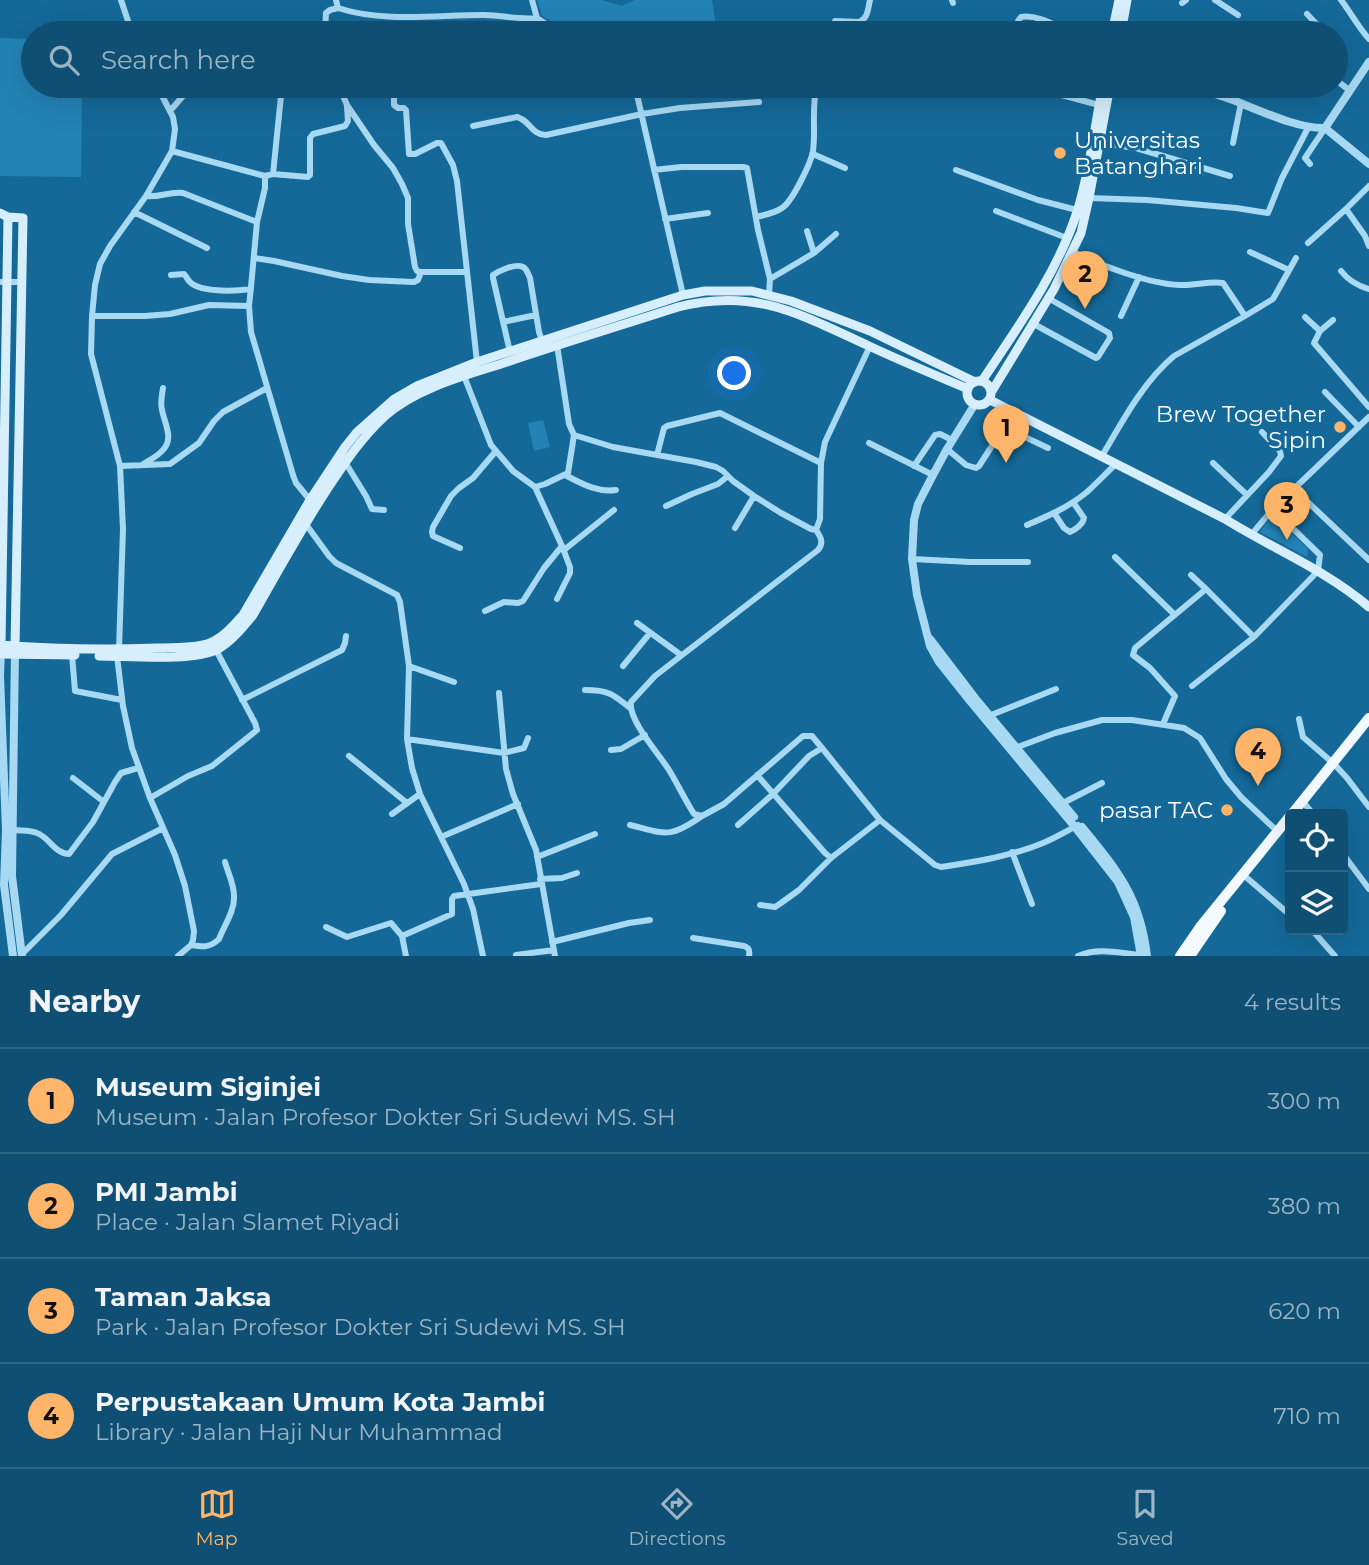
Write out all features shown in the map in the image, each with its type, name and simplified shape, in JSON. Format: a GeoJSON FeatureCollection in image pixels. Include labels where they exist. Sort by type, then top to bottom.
{"type":"FeatureCollection","features":[{"type":"Feature","properties":{"kind":"main road"},"geometry":{"type":"LineString","coordinates":[[1115,21],[1119,0]]}},
{"type":"Feature","properties":{"kind":"main road"},"geometry":{"type":"LineString","coordinates":[[1123,21],[1127,0]]}},
{"type":"Feature","properties":{"kind":"main road"},"geometry":{"type":"LineString","coordinates":[[1100,98],[1077,210],[1067,238],[1053,268],[1013,334],[975,384],[968,398],[975,404],[982,405],[991,395],[1073,252],[1081,233],[1109,98]]}},
{"type":"Feature","properties":{"kind":"main road"},"geometry":{"type":"LineString","coordinates":[[15,651],[23,218],[4,215],[0,646],[15,651],[72,655],[118,653],[202,646],[213,642],[243,615],[310,500],[345,447],[371,418],[405,392],[477,362],[616,321],[683,295],[705,291],[752,291],[791,300],[870,331],[975,384]]}},
{"type":"Feature","properties":{"kind":"main road"},"geometry":{"type":"LineString","coordinates":[[1053,268],[1062,274]]}},
{"type":"Feature","properties":{"kind":"main road"},"geometry":{"type":"LineString","coordinates":[[616,321],[712,300],[739,300],[785,309],[870,346],[975,384],[988,384],[991,395],[1116,464],[1225,519],[1318,571],[1368,605]]}},
{"type":"Feature","properties":{"kind":"main road"},"geometry":{"type":"LineString","coordinates":[[0,654],[15,651],[171,657],[216,650],[244,627],[253,615],[305,523],[345,461],[386,415],[420,393],[557,345],[600,326]]}},
{"type":"Feature","properties":{"kind":"main road"},"geometry":{"type":"LineString","coordinates":[[1299,809],[1369,718]]}},
{"type":"Feature","properties":{"kind":"main road"},"geometry":{"type":"LineString","coordinates":[[1298,809],[1369,725]]}},
{"type":"Feature","properties":{"kind":"main road"},"geometry":{"type":"LineString","coordinates":[[1180,956],[1200,927],[1285,825]]}},
{"type":"Feature","properties":{"kind":"main road"},"geometry":{"type":"LineString","coordinates":[[1190,956],[1277,835]]}},
{"type":"Feature","properties":{"kind":"street"},"geometry":{"type":"LineString","coordinates":[[121,0],[128,21]]}},
{"type":"Feature","properties":{"kind":"street"},"geometry":{"type":"LineString","coordinates":[[336,0],[338,8]]}},
{"type":"Feature","properties":{"kind":"street"},"geometry":{"type":"LineString","coordinates":[[532,0],[537,18],[541,21]]}},
{"type":"Feature","properties":{"kind":"street"},"geometry":{"type":"LineString","coordinates":[[863,21],[870,0]]}},
{"type":"Feature","properties":{"kind":"street"},"geometry":{"type":"LineString","coordinates":[[1215,0],[1238,15]]}},
{"type":"Feature","properties":{"kind":"street"},"geometry":{"type":"LineString","coordinates":[[1341,0],[1361,31],[1369,38]]}},
{"type":"Feature","properties":{"kind":"street"},"geometry":{"type":"LineString","coordinates":[[326,21],[326,13],[338,8],[376,16],[493,15],[537,18]]}},
{"type":"Feature","properties":{"kind":"street"},"geometry":{"type":"LineString","coordinates":[[1018,21],[1026,15],[1045,21]]}},
{"type":"Feature","properties":{"kind":"street"},"geometry":{"type":"LineString","coordinates":[[1307,15],[1313,21]]}},
{"type":"Feature","properties":{"kind":"street"},"geometry":{"type":"LineString","coordinates":[[1349,90],[1369,62]]}},
{"type":"Feature","properties":{"kind":"street"},"geometry":{"type":"LineString","coordinates":[[163,98],[170,111],[174,129],[172,151],[146,196],[100,264],[95,285],[90,343],[120,466],[123,528],[118,653],[122,700],[138,768],[175,855],[194,931],[191,945],[178,956]]}},
{"type":"Feature","properties":{"kind":"street"},"geometry":{"type":"LineString","coordinates":[[170,111],[181,98]]}},
{"type":"Feature","properties":{"kind":"street"},"geometry":{"type":"LineString","coordinates":[[281,98],[269,175],[257,222],[249,306],[251,332],[293,475],[310,500]]}},
{"type":"Feature","properties":{"kind":"street"},"geometry":{"type":"LineString","coordinates":[[344,98],[379,152],[393,168],[408,198],[408,224],[417,271],[467,272]]}},
{"type":"Feature","properties":{"kind":"street"},"geometry":{"type":"LineString","coordinates":[[394,98],[394,105],[406,110],[409,154],[413,155],[441,143],[453,165],[477,362]]}},
{"type":"Feature","properties":{"kind":"street"},"geometry":{"type":"LineString","coordinates":[[638,98],[683,295]]}},
{"type":"Feature","properties":{"kind":"street"},"geometry":{"type":"LineString","coordinates":[[756,217],[775,212],[789,203],[813,154],[815,98]]}},
{"type":"Feature","properties":{"kind":"street"},"geometry":{"type":"LineString","coordinates":[[1073,98],[1099,105]]}},
{"type":"Feature","properties":{"kind":"street"},"geometry":{"type":"LineString","coordinates":[[1228,98],[1281,118],[1325,128],[1369,164]]}},
{"type":"Feature","properties":{"kind":"street"},"geometry":{"type":"LineString","coordinates":[[1310,164],[1305,158],[1344,98]]}},
{"type":"Feature","properties":{"kind":"street"},"geometry":{"type":"LineString","coordinates":[[473,126],[517,117],[524,120],[536,133],[546,135],[680,108],[760,103]]}},
{"type":"Feature","properties":{"kind":"street"},"geometry":{"type":"LineString","coordinates":[[1233,143],[1241,103]]}},
{"type":"Feature","properties":{"kind":"street"},"geometry":{"type":"LineString","coordinates":[[172,151],[269,175],[308,177],[310,138],[313,134],[348,123],[347,105]]}},
{"type":"Feature","properties":{"kind":"street"},"geometry":{"type":"LineString","coordinates":[[1089,198],[1147,200],[1268,213],[1282,178],[1309,126]]}},
{"type":"Feature","properties":{"kind":"street"},"geometry":{"type":"LineString","coordinates":[[1100,143],[1136,148],[1230,176]]}},
{"type":"Feature","properties":{"kind":"street"},"geometry":{"type":"LineString","coordinates":[[813,154],[845,168]]}},
{"type":"Feature","properties":{"kind":"street"},"geometry":{"type":"LineString","coordinates":[[654,170],[681,167],[746,167],[770,279],[769,295]]}},
{"type":"Feature","properties":{"kind":"street"},"geometry":{"type":"LineString","coordinates":[[956,170],[1038,200],[1077,210]]}},
{"type":"Feature","properties":{"kind":"street"},"geometry":{"type":"LineString","coordinates":[[1308,243],[1369,186]]}},
{"type":"Feature","properties":{"kind":"street"},"geometry":{"type":"LineString","coordinates":[[146,196],[183,193],[257,222]]}},
{"type":"Feature","properties":{"kind":"street"},"geometry":{"type":"LineString","coordinates":[[1346,209],[1369,246]]}},
{"type":"Feature","properties":{"kind":"street"},"geometry":{"type":"LineString","coordinates":[[996,211],[1067,238]]}},
{"type":"Feature","properties":{"kind":"street"},"geometry":{"type":"LineString","coordinates":[[134,212],[207,248]]}},
{"type":"Feature","properties":{"kind":"street"},"geometry":{"type":"LineString","coordinates":[[665,219],[708,213]]}},
{"type":"Feature","properties":{"kind":"street"},"geometry":{"type":"LineString","coordinates":[[807,231],[814,253]]}},
{"type":"Feature","properties":{"kind":"street"},"geometry":{"type":"LineString","coordinates":[[770,279],[814,253],[836,234]]}},
{"type":"Feature","properties":{"kind":"street"},"geometry":{"type":"LineString","coordinates":[[1073,252],[1139,277],[1166,284],[1182,286],[1223,283],[1245,316]]}},
{"type":"Feature","properties":{"kind":"street"},"geometry":{"type":"LineString","coordinates":[[1250,252],[1289,270]]}},
{"type":"Feature","properties":{"kind":"street"},"geometry":{"type":"LineString","coordinates":[[254,258],[369,280],[414,282],[418,281],[421,272]]}},
{"type":"Feature","properties":{"kind":"street"},"geometry":{"type":"LineString","coordinates":[[1102,456],[1127,412],[1165,363],[1273,299],[1296,258]]}},
{"type":"Feature","properties":{"kind":"street"},"geometry":{"type":"LineString","coordinates":[[510,352],[493,275],[498,271],[517,266],[526,270],[530,278],[542,341]]}},
{"type":"Feature","properties":{"kind":"street"},"geometry":{"type":"LineString","coordinates":[[1341,271],[1369,289]]}},
{"type":"Feature","properties":{"kind":"street"},"geometry":{"type":"LineString","coordinates":[[171,275],[184,274],[190,283],[211,289],[251,289]]}},
{"type":"Feature","properties":{"kind":"street"},"geometry":{"type":"LineString","coordinates":[[1121,316],[1139,277]]}},
{"type":"Feature","properties":{"kind":"street"},"geometry":{"type":"LineString","coordinates":[[4,282],[22,282]]}},
{"type":"Feature","properties":{"kind":"street"},"geometry":{"type":"LineString","coordinates":[[1032,323],[1098,358],[1110,338],[1109,333],[1048,298]]}},
{"type":"Feature","properties":{"kind":"street"},"geometry":{"type":"LineString","coordinates":[[92,316],[170,314],[209,305],[249,306]]}},
{"type":"Feature","properties":{"kind":"street"},"geometry":{"type":"LineString","coordinates":[[503,322],[536,315]]}},
{"type":"Feature","properties":{"kind":"street"},"geometry":{"type":"LineString","coordinates":[[1305,317],[1320,331]]}},
{"type":"Feature","properties":{"kind":"street"},"geometry":{"type":"LineString","coordinates":[[1333,320],[1320,331],[1314,343],[1369,407]]}},
{"type":"Feature","properties":{"kind":"street"},"geometry":{"type":"LineString","coordinates":[[535,487],[565,475],[570,470],[574,435],[569,424],[557,345]]}},
{"type":"Feature","properties":{"kind":"street"},"geometry":{"type":"LineString","coordinates":[[816,530],[820,519],[821,463],[827,436],[870,346]]}},
{"type":"Feature","properties":{"kind":"street"},"geometry":{"type":"LineString","coordinates":[[464,376],[487,438],[513,471],[535,487],[563,548],[570,573],[557,599]]}},
{"type":"Feature","properties":{"kind":"street"},"geometry":{"type":"LineString","coordinates":[[141,466],[162,452],[169,439],[161,409],[163,388]]}},
{"type":"Feature","properties":{"kind":"street"},"geometry":{"type":"LineString","coordinates":[[120,466],[174,462],[199,443],[222,412],[267,388]]}},
{"type":"Feature","properties":{"kind":"street"},"geometry":{"type":"LineString","coordinates":[[1325,392],[1359,427]]}},
{"type":"Feature","properties":{"kind":"street"},"geometry":{"type":"LineString","coordinates":[[975,404],[933,475],[918,504],[914,520],[912,559],[921,615],[933,654],[1108,860],[1126,885],[1139,916],[1147,956]]}},
{"type":"Feature","properties":{"kind":"street"},"geometry":{"type":"LineString","coordinates":[[657,455],[664,428],[667,426],[720,413],[821,463]]}},
{"type":"Feature","properties":{"kind":"street"},"geometry":{"type":"LineString","coordinates":[[1251,535],[1273,509],[1369,417]]}},
{"type":"Feature","properties":{"kind":"street"},"geometry":{"type":"LineString","coordinates":[[947,449],[966,465],[976,468],[1001,432],[1008,429],[1048,449]]}},
{"type":"Feature","properties":{"kind":"street"},"geometry":{"type":"LineString","coordinates":[[1225,519],[1281,456],[1280,451],[1262,432]]}},
{"type":"Feature","properties":{"kind":"street"},"geometry":{"type":"LineString","coordinates":[[914,466],[935,435],[940,434],[952,440]]}},
{"type":"Feature","properties":{"kind":"street"},"geometry":{"type":"LineString","coordinates":[[574,435],[613,447],[709,465],[723,471],[781,513],[816,530],[821,537],[822,543],[818,550],[655,676],[631,702],[630,708]]}},
{"type":"Feature","properties":{"kind":"street"},"geometry":{"type":"LineString","coordinates":[[869,443],[933,475]]}},
{"type":"Feature","properties":{"kind":"street"},"geometry":{"type":"LineString","coordinates":[[460,548],[433,536],[433,527],[451,496],[496,452]]}},
{"type":"Feature","properties":{"kind":"street"},"geometry":{"type":"LineString","coordinates":[[345,461],[372,509],[384,510]]}},
{"type":"Feature","properties":{"kind":"street"},"geometry":{"type":"LineString","coordinates":[[1213,463],[1247,495]]}},
{"type":"Feature","properties":{"kind":"street"},"geometry":{"type":"LineString","coordinates":[[1027,525],[1073,502],[1116,464]]}},
{"type":"Feature","properties":{"kind":"street"},"geometry":{"type":"LineString","coordinates":[[565,475],[593,488],[616,490]]}},
{"type":"Feature","properties":{"kind":"street"},"geometry":{"type":"LineString","coordinates":[[666,506],[718,484],[728,476]]}},
{"type":"Feature","properties":{"kind":"street"},"geometry":{"type":"LineString","coordinates":[[1295,490],[1369,560]]}},
{"type":"Feature","properties":{"kind":"street"},"geometry":{"type":"LineString","coordinates":[[735,528],[754,496]]}},
{"type":"Feature","properties":{"kind":"street"},"geometry":{"type":"LineString","coordinates":[[1054,513],[1070,532],[1084,518],[1073,502]]}},
{"type":"Feature","properties":{"kind":"street"},"geometry":{"type":"LineString","coordinates":[[2,508],[18,508]]}},
{"type":"Feature","properties":{"kind":"street"},"geometry":{"type":"LineString","coordinates":[[1192,686],[1254,637],[1318,571],[1320,555],[1273,509]]}},
{"type":"Feature","properties":{"kind":"street"},"geometry":{"type":"LineString","coordinates":[[485,611],[504,602],[523,601],[544,568],[563,548],[614,510]]}},
{"type":"Feature","properties":{"kind":"street"},"geometry":{"type":"LineString","coordinates":[[305,523],[336,563],[397,595],[409,666],[407,739],[412,768],[420,794],[468,894],[483,956]]}},
{"type":"Feature","properties":{"kind":"street"},"geometry":{"type":"LineString","coordinates":[[1115,556],[1175,615]]}},
{"type":"Feature","properties":{"kind":"street"},"geometry":{"type":"LineString","coordinates":[[912,559],[1028,562]]}},
{"type":"Feature","properties":{"kind":"street"},"geometry":{"type":"LineString","coordinates":[[1191,575],[1254,637]]}},
{"type":"Feature","properties":{"kind":"street"},"geometry":{"type":"LineString","coordinates":[[1163,724],[1175,696],[1150,668],[1133,655],[1135,648],[1206,589]]}},
{"type":"Feature","properties":{"kind":"street"},"geometry":{"type":"LineString","coordinates":[[637,623],[681,655]]}},
{"type":"Feature","properties":{"kind":"street"},"geometry":{"type":"LineString","coordinates":[[623,666],[650,633]]}},
{"type":"Feature","properties":{"kind":"street"},"geometry":{"type":"LineString","coordinates":[[242,699],[342,650],[346,636]]}},
{"type":"Feature","properties":{"kind":"street"},"geometry":{"type":"LineString","coordinates":[[0,646],[6,830],[19,955]]}},
{"type":"Feature","properties":{"kind":"street"},"geometry":{"type":"LineString","coordinates":[[150,798],[188,776],[212,766],[257,730],[216,650]]}},
{"type":"Feature","properties":{"kind":"street"},"geometry":{"type":"LineString","coordinates":[[15,651],[14,830],[3,900],[19,955]]}},
{"type":"Feature","properties":{"kind":"street"},"geometry":{"type":"LineString","coordinates":[[72,655],[75,691],[122,700]]}},
{"type":"Feature","properties":{"kind":"street"},"geometry":{"type":"LineString","coordinates":[[409,666],[454,682]]}},
{"type":"Feature","properties":{"kind":"street"},"geometry":{"type":"LineString","coordinates":[[987,716],[1056,689]]}},
{"type":"Feature","properties":{"kind":"street"},"geometry":{"type":"LineString","coordinates":[[585,690],[610,693],[630,708],[692,812],[702,816]]}},
{"type":"Feature","properties":{"kind":"street"},"geometry":{"type":"LineString","coordinates":[[499,693],[506,769],[536,850],[554,949]]}},
{"type":"Feature","properties":{"kind":"street"},"geometry":{"type":"LineString","coordinates":[[1299,719],[1303,737],[1335,764],[1369,807]]}},
{"type":"Feature","properties":{"kind":"street"},"geometry":{"type":"LineString","coordinates":[[1014,749],[1055,733],[1102,720],[1132,720],[1184,727],[1200,738],[1226,779],[1277,835]]}},
{"type":"Feature","properties":{"kind":"street"},"geometry":{"type":"LineString","coordinates":[[611,750],[621,749],[645,735]]}},
{"type":"Feature","properties":{"kind":"street"},"geometry":{"type":"LineString","coordinates":[[630,825],[657,833],[668,833],[688,826],[724,804],[803,736],[812,736],[880,820],[936,866],[964,863],[1012,852],[1046,842],[1077,826]]}},
{"type":"Feature","properties":{"kind":"street"},"geometry":{"type":"LineString","coordinates":[[407,739],[504,752],[524,748],[528,738]]}},
{"type":"Feature","properties":{"kind":"street"},"geometry":{"type":"LineString","coordinates":[[738,825],[773,794],[809,756],[822,748]]}},
{"type":"Feature","properties":{"kind":"street"},"geometry":{"type":"LineString","coordinates":[[1014,749],[1063,803],[1121,887],[1134,917],[1141,956],[1099,951],[1078,956]]}},
{"type":"Feature","properties":{"kind":"street"},"geometry":{"type":"LineString","coordinates":[[349,756],[407,803]]}},
{"type":"Feature","properties":{"kind":"street"},"geometry":{"type":"LineString","coordinates":[[14,830],[38,833],[61,852],[68,854],[77,846],[93,822],[121,774],[138,768]]}},
{"type":"Feature","properties":{"kind":"street"},"geometry":{"type":"LineString","coordinates":[[757,775],[831,858]]}},
{"type":"Feature","properties":{"kind":"street"},"geometry":{"type":"LineString","coordinates":[[74,778],[104,802]]}},
{"type":"Feature","properties":{"kind":"street"},"geometry":{"type":"LineString","coordinates":[[1063,803],[1102,783]]}},
{"type":"Feature","properties":{"kind":"street"},"geometry":{"type":"LineString","coordinates":[[392,814],[420,794]]}},
{"type":"Feature","properties":{"kind":"street"},"geometry":{"type":"LineString","coordinates":[[1304,803],[1309,809]]}},
{"type":"Feature","properties":{"kind":"street"},"geometry":{"type":"LineString","coordinates":[[441,837],[518,804]]}},
{"type":"Feature","properties":{"kind":"street"},"geometry":{"type":"LineString","coordinates":[[760,905],[775,907],[782,903],[831,858],[880,820]]}},
{"type":"Feature","properties":{"kind":"street"},"geometry":{"type":"LineString","coordinates":[[19,955],[61,915],[112,854],[163,828]]}},
{"type":"Feature","properties":{"kind":"street"},"geometry":{"type":"LineString","coordinates":[[537,857],[595,834]]}},
{"type":"Feature","properties":{"kind":"street"},"geometry":{"type":"LineString","coordinates":[[1012,852],[1032,904]]}},
{"type":"Feature","properties":{"kind":"street"},"geometry":{"type":"LineString","coordinates":[[1348,861],[1369,889]]}},
{"type":"Feature","properties":{"kind":"street"},"geometry":{"type":"LineString","coordinates":[[191,945],[208,947],[219,939],[234,897],[225,862]]}},
{"type":"Feature","properties":{"kind":"street"},"geometry":{"type":"LineString","coordinates":[[402,936],[452,914],[453,897],[577,873]]}},
{"type":"Feature","properties":{"kind":"street"},"geometry":{"type":"LineString","coordinates":[[1247,878],[1285,911]]}},
{"type":"Feature","properties":{"kind":"street"},"geometry":{"type":"LineString","coordinates":[[516,955],[554,949],[629,923],[650,920]]}},
{"type":"Feature","properties":{"kind":"street"},"geometry":{"type":"LineString","coordinates":[[326,927],[347,937],[391,923],[402,936],[406,956]]}},
{"type":"Feature","properties":{"kind":"street"},"geometry":{"type":"LineString","coordinates":[[1316,935],[1335,956]]}},
{"type":"Feature","properties":{"kind":"street"},"geometry":{"type":"LineString","coordinates":[[693,939],[748,947],[749,956]]}},
{"type":"Feature","properties":{"kind":"shaded area"},"geometry":{"type":"Polygon","coordinates":[[[537,0],[601,0],[622,6],[635,0],[712,0],[715,21],[551,21],[542,16],[537,0]]]}},
{"type":"Feature","properties":{"kind":"shaded area"},"geometry":{"type":"Polygon","coordinates":[[[0,38],[21,39],[21,98],[82,98],[81,177],[0,176],[0,38]]]}},
{"type":"Feature","properties":{"kind":"shaded area"},"geometry":{"type":"Polygon","coordinates":[[[543,420],[550,447],[534,451],[528,423],[543,420]]]}},
{"type":"Feature","properties":{"kind":"shaded area"},"geometry":{"type":"Polygon","coordinates":[[[1272,515],[1308,549],[1307,557],[1260,532],[1272,515]]]}},
{"type":"Feature","properties":{"kind":"place","name":"Universitas Batanghari"},"geometry":{"type":"Point","coordinates":[1060,153]}},
{"type":"Feature","properties":{"kind":"place","name":"PMI Jambi"},"geometry":{"type":"Point","coordinates":[1085,309]}},
{"type":"Feature","properties":{"kind":"place","name":"Brew Together Sipin"},"geometry":{"type":"Point","coordinates":[1340,427]}},
{"type":"Feature","properties":{"kind":"place","name":"Museum Siginjei"},"geometry":{"type":"Point","coordinates":[1006,463]}},
{"type":"Feature","properties":{"kind":"place","name":"Taman Jaksa"},"geometry":{"type":"Point","coordinates":[1287,540]}},
{"type":"Feature","properties":{"kind":"place","name":"Perpustakaan Umum Kota Jambi"},"geometry":{"type":"Point","coordinates":[1258,786]}},
{"type":"Feature","properties":{"kind":"place","name":"pasar TAC"},"geometry":{"type":"Point","coordinates":[1227,810]}}]}
